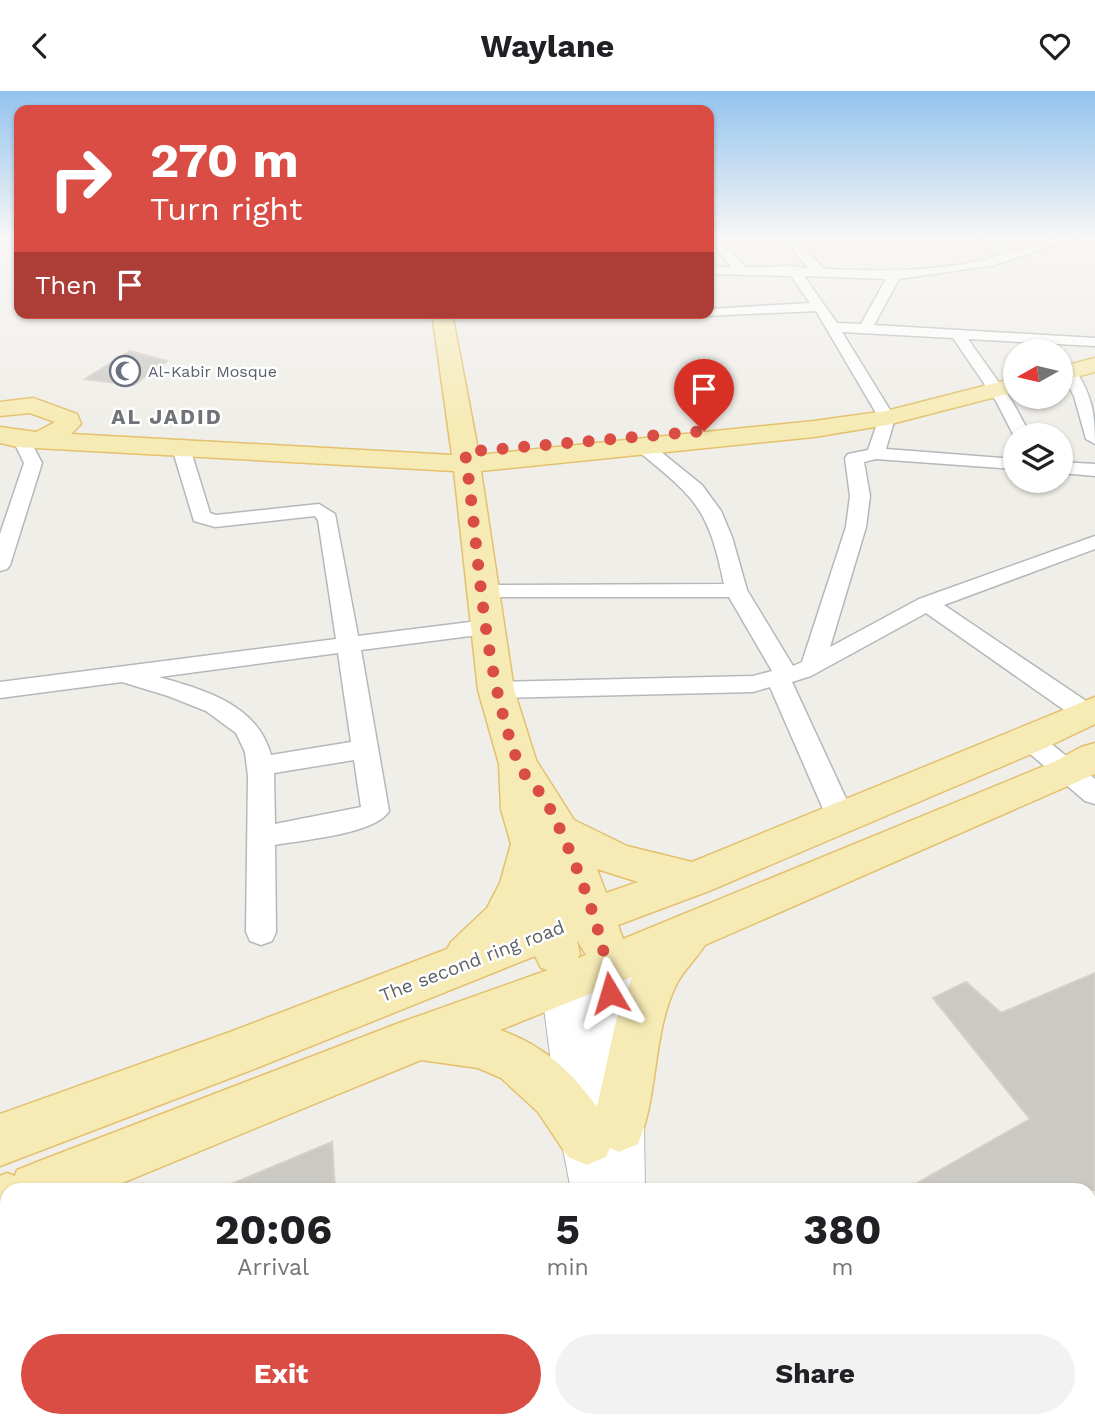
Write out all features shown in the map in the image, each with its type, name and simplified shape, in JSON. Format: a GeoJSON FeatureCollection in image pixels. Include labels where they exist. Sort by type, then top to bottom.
{"type":"FeatureCollection","features":[{"type":"Feature","properties":{"kind":"main road"},"geometry":{"type":"LineString","coordinates":[[443,319],[466,458],[486,627],[496,689],[518,764],[521,809],[546,835],[617,860],[694,879]]}},
{"type":"Feature","properties":{"kind":"main road"},"geometry":{"type":"LineString","coordinates":[[1073,364],[1095,353]]}},
{"type":"Feature","properties":{"kind":"main road"},"geometry":{"type":"LineString","coordinates":[[1073,368],[1095,365]]}},
{"type":"Feature","properties":{"kind":"main road"},"geometry":{"type":"LineString","coordinates":[[15,440],[466,458],[645,447],[814,429],[999,385]]}},
{"type":"Feature","properties":{"kind":"main road"},"geometry":{"type":"LineString","coordinates":[[0,396],[12,407],[65,415],[68,419],[145,433],[466,458],[884,413]]}},
{"type":"Feature","properties":{"kind":"main road"},"geometry":{"type":"LineString","coordinates":[[15,440],[61,431],[68,424],[68,419]]}},
{"type":"Feature","properties":{"kind":"main road","name":"The second ring road"},"geometry":{"type":"LineString","coordinates":[[0,1140],[236,1053],[457,965],[694,879],[1030,740],[1088,749]]}},
{"type":"Feature","properties":{"kind":"main road"},"geometry":{"type":"LineString","coordinates":[[55,1183],[417,1039],[609,967],[689,933],[1088,749]]}},
{"type":"Feature","properties":{"kind":"main road"},"geometry":{"type":"LineString","coordinates":[[546,835],[573,923],[609,967]]}},
{"type":"Feature","properties":{"kind":"main road"},"geometry":{"type":"LineString","coordinates":[[457,965],[492,935],[514,907],[523,881],[546,835]]}},
{"type":"Feature","properties":{"kind":"main road"},"geometry":{"type":"LineString","coordinates":[[564,985],[573,923]]}},
{"type":"Feature","properties":{"kind":"main road"},"geometry":{"type":"LineString","coordinates":[[417,1039],[485,1047],[529,1069],[603,1133],[656,977],[689,933]]}},
{"type":"Feature","properties":{"kind":"street"},"geometry":{"type":"LineString","coordinates":[[815,300],[884,413],[876,454]]}},
{"type":"Feature","properties":{"kind":"street"},"geometry":{"type":"LineString","coordinates":[[865,329],[882,300]]}},
{"type":"Feature","properties":{"kind":"street"},"geometry":{"type":"LineString","coordinates":[[714,313],[820,307]]}},
{"type":"Feature","properties":{"kind":"street"},"geometry":{"type":"LineString","coordinates":[[832,327],[1095,342]]}},
{"type":"Feature","properties":{"kind":"street"},"geometry":{"type":"LineString","coordinates":[[957,334],[999,385],[1016,423]]}},
{"type":"Feature","properties":{"kind":"street"},"geometry":{"type":"LineString","coordinates":[[1073,379],[1089,396],[1095,439]]}},
{"type":"Feature","properties":{"kind":"street"},"geometry":{"type":"LineString","coordinates":[[0,565],[33,463],[15,440]]}},
{"type":"Feature","properties":{"kind":"street"},"geometry":{"type":"LineString","coordinates":[[645,447],[696,491],[712,512],[728,555],[736,590],[782,677],[841,818]]}},
{"type":"Feature","properties":{"kind":"street"},"geometry":{"type":"LineString","coordinates":[[181,448],[201,517],[206,520],[319,510],[325,512],[350,645],[375,811],[365,817],[261,837]]}},
{"type":"Feature","properties":{"kind":"street"},"geometry":{"type":"LineString","coordinates":[[813,665],[856,527],[860,496],[854,458],[876,454],[1003,463]]}},
{"type":"Feature","properties":{"kind":"street"},"geometry":{"type":"LineString","coordinates":[[1073,468],[1095,470]]}},
{"type":"Feature","properties":{"kind":"street"},"geometry":{"type":"LineString","coordinates":[[496,689],[753,684],[782,677],[813,665],[927,604],[1094,543]]}},
{"type":"Feature","properties":{"kind":"street"},"geometry":{"type":"LineString","coordinates":[[481,591],[736,590]]}},
{"type":"Feature","properties":{"kind":"street"},"geometry":{"type":"LineString","coordinates":[[927,604],[1088,749]]}},
{"type":"Feature","properties":{"kind":"street"},"geometry":{"type":"LineString","coordinates":[[0,690],[486,627]]}},
{"type":"Feature","properties":{"kind":"street"},"geometry":{"type":"LineString","coordinates":[[123,674],[217,706],[247,727],[254,742],[259,766],[261,932]]}},
{"type":"Feature","properties":{"kind":"street"},"geometry":{"type":"LineString","coordinates":[[259,766],[364,749]]}},
{"type":"Feature","properties":{"kind":"street"},"geometry":{"type":"LineString","coordinates":[[599,1183],[609,967]]}},
{"type":"Feature","properties":{"kind":"street"},"geometry":{"type":"LineString","coordinates":[[564,985],[616,1183]]}},
{"type":"Feature","properties":{"kind":"building","name":"Al-Kabir Mosque"},"geometry":{"type":"Polygon","coordinates":[[[130,351],[167,361],[134,385],[85,379],[130,351]]]}},
{"type":"Feature","properties":{"kind":"building"},"geometry":{"type":"Polygon","coordinates":[[[1095,973],[1095,1183],[917,1183],[1030,1119],[933,998],[966,982],[1001,1013],[1095,973]]]}},
{"type":"Feature","properties":{"kind":"building"},"geometry":{"type":"Polygon","coordinates":[[[332,1142],[335,1183],[234,1183],[332,1142]]]}},
{"type":"Feature","properties":{"kind":"place","name":"Al-Kabir Mosque"},"geometry":{"type":"Point","coordinates":[125,371]}},
{"type":"Feature","properties":{"kind":"district","name":"AL JADID"},"geometry":{"type":"Point","coordinates":[167,416]}},
{"type":"Feature","properties":{"kind":"route"},"geometry":{"type":"LineString","coordinates":[[610,993],[609,967],[593,915],[545,800],[518,764],[496,689],[465,452],[704,431]]}}]}
